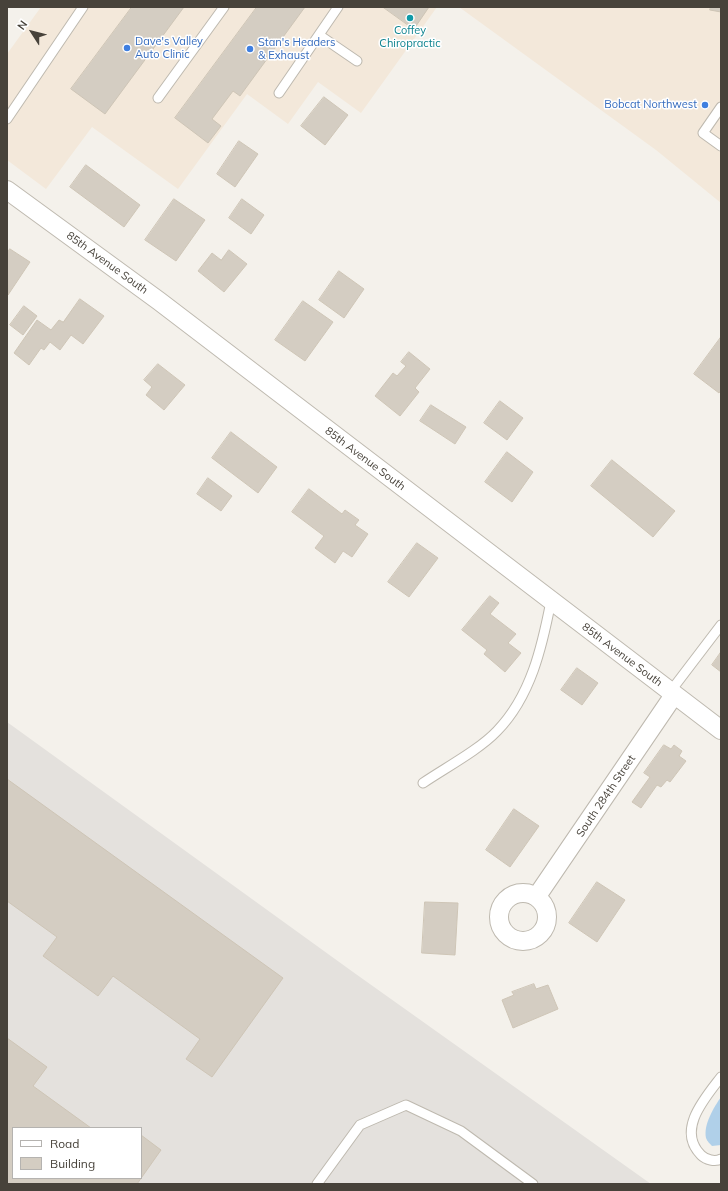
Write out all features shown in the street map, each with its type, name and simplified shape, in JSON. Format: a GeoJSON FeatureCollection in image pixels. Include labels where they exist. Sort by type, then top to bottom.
{"type":"FeatureCollection","features":[{"type":"Feature","properties":{"kind":"street","name":"85th Avenue South"},"geometry":{"type":"LineString","coordinates":[[7,190],[165,306],[721,730]]}},
{"type":"Feature","properties":{"kind":"street","name":"South 284th Street"},"geometry":{"type":"LineString","coordinates":[[537,896],[672,693]]}},
{"type":"Feature","properties":{"kind":"lane"},"geometry":{"type":"LineString","coordinates":[[7,119],[83,7]]}},
{"type":"Feature","properties":{"kind":"lane"},"geometry":{"type":"LineString","coordinates":[[158,98],[224,7]]}},
{"type":"Feature","properties":{"kind":"lane"},"geometry":{"type":"LineString","coordinates":[[279,93],[338,7]]}},
{"type":"Feature","properties":{"kind":"lane"},"geometry":{"type":"LineString","coordinates":[[319,35],[357,61]]}},
{"type":"Feature","properties":{"kind":"lane"},"geometry":{"type":"LineString","coordinates":[[721,107],[703,133],[721,146]]}},
{"type":"Feature","properties":{"kind":"lane"},"geometry":{"type":"LineString","coordinates":[[423,783],[497,732],[510,715],[519,702],[530,680],[542,643],[551,601]]}},
{"type":"Feature","properties":{"kind":"lane"},"geometry":{"type":"LineString","coordinates":[[672,693],[721,625]]}},
{"type":"Feature","properties":{"kind":"lane"},"geometry":{"type":"LineString","coordinates":[[721,1076],[705,1097],[694,1117],[690,1134],[694,1149],[705,1159],[718,1161],[721,1159]]}},
{"type":"Feature","properties":{"kind":"lane"},"geometry":{"type":"LineString","coordinates":[[317,1184],[360,1125],[406,1105],[461,1131],[533,1184]]}},
{"type":"Feature","properties":{"kind":"shaded area"},"geometry":{"type":"Polygon","coordinates":[[[41,7],[437,7],[361,113],[318,82],[288,124],[247,94],[178,189],[92,127],[46,189],[7,160],[7,54],[41,7]]]}},
{"type":"Feature","properties":{"kind":"shaded area"},"geometry":{"type":"Polygon","coordinates":[[[459,7],[721,7],[721,203],[656,150],[459,7]]]}},
{"type":"Feature","properties":{"kind":"shaded area"},"geometry":{"type":"Polygon","coordinates":[[[7,722],[353,972],[651,1184],[7,1184],[7,722]]]}},
{"type":"Feature","properties":{"kind":"water"},"geometry":{"type":"Polygon","coordinates":[[[721,1097],[721,1145],[712,1146],[706,1138],[705,1133],[712,1111],[721,1097]]]}},
{"type":"Feature","properties":{"kind":"building","name":"Dave's Valley Auto Clinic"},"geometry":{"type":"Polygon","coordinates":[[[132,7],[184,7],[105,114],[71,89],[132,7]]]}},
{"type":"Feature","properties":{"kind":"building","name":"Stan's Headers & Exhaust"},"geometry":{"type":"Polygon","coordinates":[[[257,7],[305,7],[240,96],[233,91],[212,119],[221,126],[208,143],[175,118],[257,7]]]}},
{"type":"Feature","properties":{"kind":"building","name":"Coffey Chiropractic"},"geometry":{"type":"Polygon","coordinates":[[[383,7],[429,7],[414,29],[383,7]]]}},
{"type":"Feature","properties":{"kind":"building"},"geometry":{"type":"Polygon","coordinates":[[[711,7],[721,7],[721,12],[710,10],[711,7]]]}},
{"type":"Feature","properties":{"kind":"building"},"geometry":{"type":"Polygon","coordinates":[[[324,97],[348,115],[325,145],[301,126],[324,97]]]}},
{"type":"Feature","properties":{"kind":"building"},"geometry":{"type":"Polygon","coordinates":[[[239,141],[258,154],[235,187],[217,174],[239,141]]]}},
{"type":"Feature","properties":{"kind":"building"},"geometry":{"type":"Polygon","coordinates":[[[86,165],[140,205],[124,227],[70,187],[86,165]]]}},
{"type":"Feature","properties":{"kind":"building"},"geometry":{"type":"Polygon","coordinates":[[[174,199],[205,220],[176,261],[145,240],[174,199]]]}},
{"type":"Feature","properties":{"kind":"building"},"geometry":{"type":"Polygon","coordinates":[[[242,199],[264,215],[251,234],[229,218],[242,199]]]}},
{"type":"Feature","properties":{"kind":"building"},"geometry":{"type":"Polygon","coordinates":[[[10,249],[30,262],[8,295],[7,254],[10,249]]]}},
{"type":"Feature","properties":{"kind":"building"},"geometry":{"type":"Polygon","coordinates":[[[229,250],[247,264],[224,292],[198,271],[212,253],[221,260],[229,250]]]}},
{"type":"Feature","properties":{"kind":"building"},"geometry":{"type":"Polygon","coordinates":[[[339,271],[364,289],[344,318],[319,300],[339,271]]]}},
{"type":"Feature","properties":{"kind":"building"},"geometry":{"type":"Polygon","coordinates":[[[80,299],[104,316],[83,344],[71,335],[60,350],[50,342],[44,350],[41,348],[29,365],[14,353],[37,320],[51,330],[59,320],[63,322],[80,299]]]}},
{"type":"Feature","properties":{"kind":"building"},"geometry":{"type":"Polygon","coordinates":[[[303,301],[333,322],[305,361],[275,340],[303,301]]]}},
{"type":"Feature","properties":{"kind":"building"},"geometry":{"type":"Polygon","coordinates":[[[24,306],[37,316],[23,335],[10,325],[24,306]]]}},
{"type":"Feature","properties":{"kind":"building"},"geometry":{"type":"Polygon","coordinates":[[[721,337],[721,390],[719,393],[694,374],[721,337]]]}},
{"type":"Feature","properties":{"kind":"building"},"geometry":{"type":"Polygon","coordinates":[[[409,352],[430,369],[415,388],[419,392],[400,416],[375,396],[393,373],[397,376],[406,366],[401,362],[409,352]]]}},
{"type":"Feature","properties":{"kind":"building"},"geometry":{"type":"Polygon","coordinates":[[[158,364],[185,385],[164,410],[146,395],[152,387],[144,380],[158,364]]]}},
{"type":"Feature","properties":{"kind":"building"},"geometry":{"type":"Polygon","coordinates":[[[500,401],[523,418],[507,440],[484,423],[500,401]]]}},
{"type":"Feature","properties":{"kind":"building"},"geometry":{"type":"Polygon","coordinates":[[[431,405],[466,427],[455,444],[420,421],[431,405]]]}},
{"type":"Feature","properties":{"kind":"building"},"geometry":{"type":"Polygon","coordinates":[[[231,432],[277,467],[258,493],[212,458],[231,432]]]}},
{"type":"Feature","properties":{"kind":"building"},"geometry":{"type":"Polygon","coordinates":[[[507,452],[533,472],[512,502],[485,482],[507,452]]]}},
{"type":"Feature","properties":{"kind":"building"},"geometry":{"type":"Polygon","coordinates":[[[612,460],[675,511],[653,537],[591,486],[612,460]]]}},
{"type":"Feature","properties":{"kind":"building"},"geometry":{"type":"Polygon","coordinates":[[[208,478],[232,496],[221,511],[197,494],[208,478]]]}},
{"type":"Feature","properties":{"kind":"building"},"geometry":{"type":"Polygon","coordinates":[[[309,489],[342,514],[345,510],[359,520],[355,525],[368,534],[352,557],[343,551],[335,563],[315,548],[324,536],[292,512],[309,489]]]}},
{"type":"Feature","properties":{"kind":"building"},"geometry":{"type":"Polygon","coordinates":[[[417,543],[438,558],[409,597],[388,582],[417,543]]]}},
{"type":"Feature","properties":{"kind":"building"},"geometry":{"type":"Polygon","coordinates":[[[490,596],[499,603],[490,614],[516,634],[508,643],[521,653],[505,672],[484,654],[487,650],[462,630],[490,596]]]}},
{"type":"Feature","properties":{"kind":"building"},"geometry":{"type":"Polygon","coordinates":[[[721,652],[721,672],[712,665],[721,652]]]}},
{"type":"Feature","properties":{"kind":"building"},"geometry":{"type":"Polygon","coordinates":[[[577,668],[598,683],[582,705],[561,690],[577,668]]]}},
{"type":"Feature","properties":{"kind":"building"},"geometry":{"type":"Polygon","coordinates":[[[664,745],[671,749],[674,745],[682,751],[679,756],[686,761],[670,782],[667,780],[661,787],[657,785],[641,808],[632,802],[650,777],[644,773],[664,745]]]}},
{"type":"Feature","properties":{"kind":"building"},"geometry":{"type":"Polygon","coordinates":[[[7,779],[283,978],[212,1077],[186,1059],[200,1039],[113,976],[98,996],[43,956],[57,937],[7,901],[7,779]]]}},
{"type":"Feature","properties":{"kind":"building"},"geometry":{"type":"Polygon","coordinates":[[[514,809],[539,826],[510,867],[486,850],[514,809]]]}},
{"type":"Feature","properties":{"kind":"building"},"geometry":{"type":"Polygon","coordinates":[[[597,882],[625,900],[597,942],[569,923],[597,882]]]}},
{"type":"Feature","properties":{"kind":"building"},"geometry":{"type":"Polygon","coordinates":[[[425,902],[458,903],[455,955],[422,953],[425,902]]]}},
{"type":"Feature","properties":{"kind":"building"},"geometry":{"type":"Polygon","coordinates":[[[534,984],[536,989],[548,985],[558,1009],[513,1028],[502,1000],[514,995],[512,992],[534,984]]]}},
{"type":"Feature","properties":{"kind":"building"},"geometry":{"type":"Polygon","coordinates":[[[7,1038],[47,1067],[33,1086],[90,1127],[12,1127],[12,1179],[141,1179],[137,1184],[7,1184],[7,1038]]]}},
{"type":"Feature","properties":{"kind":"building"},"geometry":{"type":"Polygon","coordinates":[[[142,1136],[161,1150],[142,1177],[142,1136]]]}},
{"type":"Feature","properties":{"kind":"place","name":"Coffey Chiropractic"},"geometry":{"type":"Point","coordinates":[410,18]}},
{"type":"Feature","properties":{"kind":"place","name":"Dave's Valley Auto Clinic"},"geometry":{"type":"Point","coordinates":[127,48]}},
{"type":"Feature","properties":{"kind":"place","name":"Stan's Headers & Exhaust"},"geometry":{"type":"Point","coordinates":[250,49]}},
{"type":"Feature","properties":{"kind":"place","name":"Bobcat Northwest"},"geometry":{"type":"Point","coordinates":[705,105]}}]}
